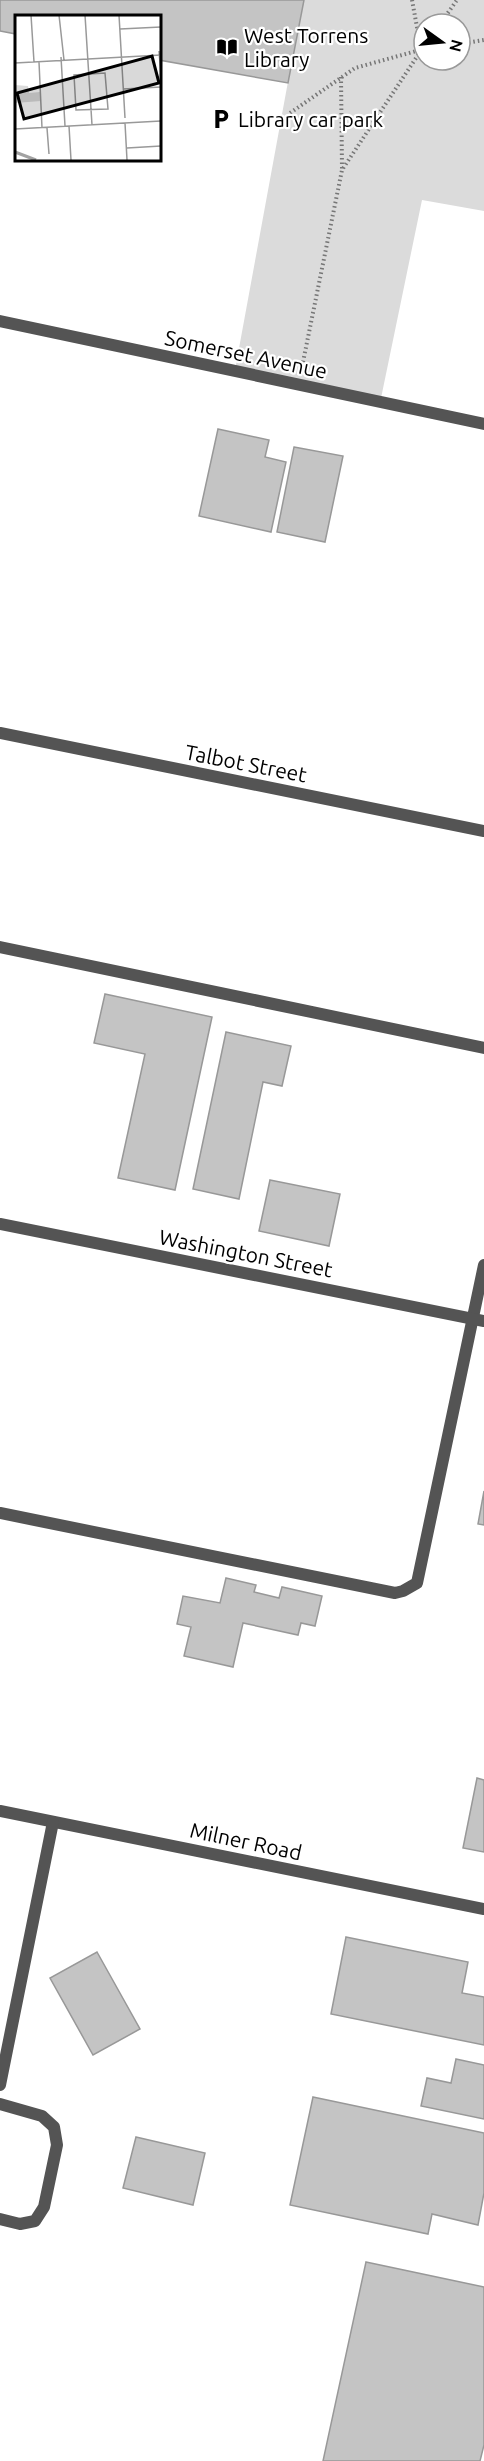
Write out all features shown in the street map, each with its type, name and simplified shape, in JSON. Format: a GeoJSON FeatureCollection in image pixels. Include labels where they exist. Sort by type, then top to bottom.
{"type":"FeatureCollection","features":[{"type":"Feature","properties":{"kind":"street","name":"Somerset Avenue"},"geometry":{"type":"LineString","coordinates":[[0,321],[484,424]]}},
{"type":"Feature","properties":{"kind":"street","name":"Talbot Street"},"geometry":{"type":"LineString","coordinates":[[0,733],[484,831]]}},
{"type":"Feature","properties":{"kind":"street"},"geometry":{"type":"LineString","coordinates":[[0,947],[484,1048]]}},
{"type":"Feature","properties":{"kind":"street","name":"Washington Street"},"geometry":{"type":"LineString","coordinates":[[0,1224],[478,1320]]}},
{"type":"Feature","properties":{"kind":"street"},"geometry":{"type":"LineString","coordinates":[[0,1513],[395,1593],[403,1591],[417,1582],[478,1320],[484,1265]]}},
{"type":"Feature","properties":{"kind":"street","name":"Milner Road"},"geometry":{"type":"LineString","coordinates":[[0,1811],[484,1909]]}},
{"type":"Feature","properties":{"kind":"street"},"geometry":{"type":"LineString","coordinates":[[0,2085],[53,1822]]}},
{"type":"Feature","properties":{"kind":"street"},"geometry":{"type":"LineString","coordinates":[[0,2104],[42,2116],[54,2127],[57,2145],[44,2207],[35,2221],[20,2224],[0,2220]]}},
{"type":"Feature","properties":{"kind":"path"},"geometry":{"type":"LineString","coordinates":[[290,112],[355,68],[412,51]]}},
{"type":"Feature","properties":{"kind":"path"},"geometry":{"type":"LineString","coordinates":[[342,170],[412,65]]}},
{"type":"Feature","properties":{"kind":"path"},"geometry":{"type":"LineString","coordinates":[[298,384],[342,170],[341,77]]}},
{"type":"Feature","properties":{"kind":"shaded area"},"geometry":{"type":"Polygon","coordinates":[[[303,0],[484,0],[484,211],[422,200],[380,403],[235,370],[303,0]]]}},
{"type":"Feature","properties":{"kind":"building","name":"West Torrens Library"},"geometry":{"type":"Polygon","coordinates":[[[0,0],[304,0],[288,83],[160,60],[160,15],[15,15],[15,34],[0,31],[0,0]]]}},
{"type":"Feature","properties":{"kind":"building"},"geometry":{"type":"Polygon","coordinates":[[[218,429],[269,440],[265,457],[286,462],[271,532],[199,516],[218,429]]]}},
{"type":"Feature","properties":{"kind":"building"},"geometry":{"type":"Polygon","coordinates":[[[294,447],[343,456],[325,542],[277,532],[294,447]]]}},
{"type":"Feature","properties":{"kind":"building"},"geometry":{"type":"Polygon","coordinates":[[[105,994],[212,1017],[175,1190],[118,1178],[145,1054],[94,1043],[105,994]]]}},
{"type":"Feature","properties":{"kind":"building"},"geometry":{"type":"Polygon","coordinates":[[[226,1032],[291,1046],[282,1086],[263,1082],[239,1199],[193,1189],[226,1032]]]}},
{"type":"Feature","properties":{"kind":"building"},"geometry":{"type":"Polygon","coordinates":[[[270,1180],[340,1194],[329,1246],[259,1231],[270,1180]]]}},
{"type":"Feature","properties":{"kind":"building"},"geometry":{"type":"Polygon","coordinates":[[[484,1491],[484,1525],[478,1524],[484,1491]]]}},
{"type":"Feature","properties":{"kind":"building"},"geometry":{"type":"Polygon","coordinates":[[[226,1578],[256,1585],[254,1592],[279,1598],[282,1587],[322,1596],[315,1626],[301,1623],[298,1635],[243,1623],[233,1667],[184,1656],[191,1627],[177,1624],[183,1596],[220,1603],[226,1578]]]}},
{"type":"Feature","properties":{"kind":"building"},"geometry":{"type":"Polygon","coordinates":[[[477,1778],[484,1780],[484,1852],[463,1848],[477,1778]]]}},
{"type":"Feature","properties":{"kind":"building"},"geometry":{"type":"Polygon","coordinates":[[[346,1937],[468,1962],[462,1993],[484,1997],[484,2045],[331,2014],[346,1937]]]}},
{"type":"Feature","properties":{"kind":"building"},"geometry":{"type":"Polygon","coordinates":[[[97,1952],[140,2029],[93,2055],[50,1978],[97,1952]]]}},
{"type":"Feature","properties":{"kind":"building"},"geometry":{"type":"Polygon","coordinates":[[[456,2059],[484,2065],[484,2119],[421,2106],[427,2078],[451,2083],[456,2059]]]}},
{"type":"Feature","properties":{"kind":"building"},"geometry":{"type":"Polygon","coordinates":[[[313,2097],[484,2133],[484,2193],[478,2225],[432,2214],[428,2234],[290,2205],[313,2097]]]}},
{"type":"Feature","properties":{"kind":"building"},"geometry":{"type":"Polygon","coordinates":[[[136,2137],[205,2153],[193,2205],[123,2188],[136,2137]]]}},
{"type":"Feature","properties":{"kind":"building"},"geometry":{"type":"Polygon","coordinates":[[[366,2262],[484,2287],[484,2445],[480,2461],[323,2461],[366,2262]]]}},
{"type":"Feature","properties":{"kind":"place","name":"West Torrens Library"},"geometry":{"type":"Point","coordinates":[227,47]}},
{"type":"Feature","properties":{"kind":"place","name":"Library car park"},"geometry":{"type":"Point","coordinates":[221,119]}}]}
